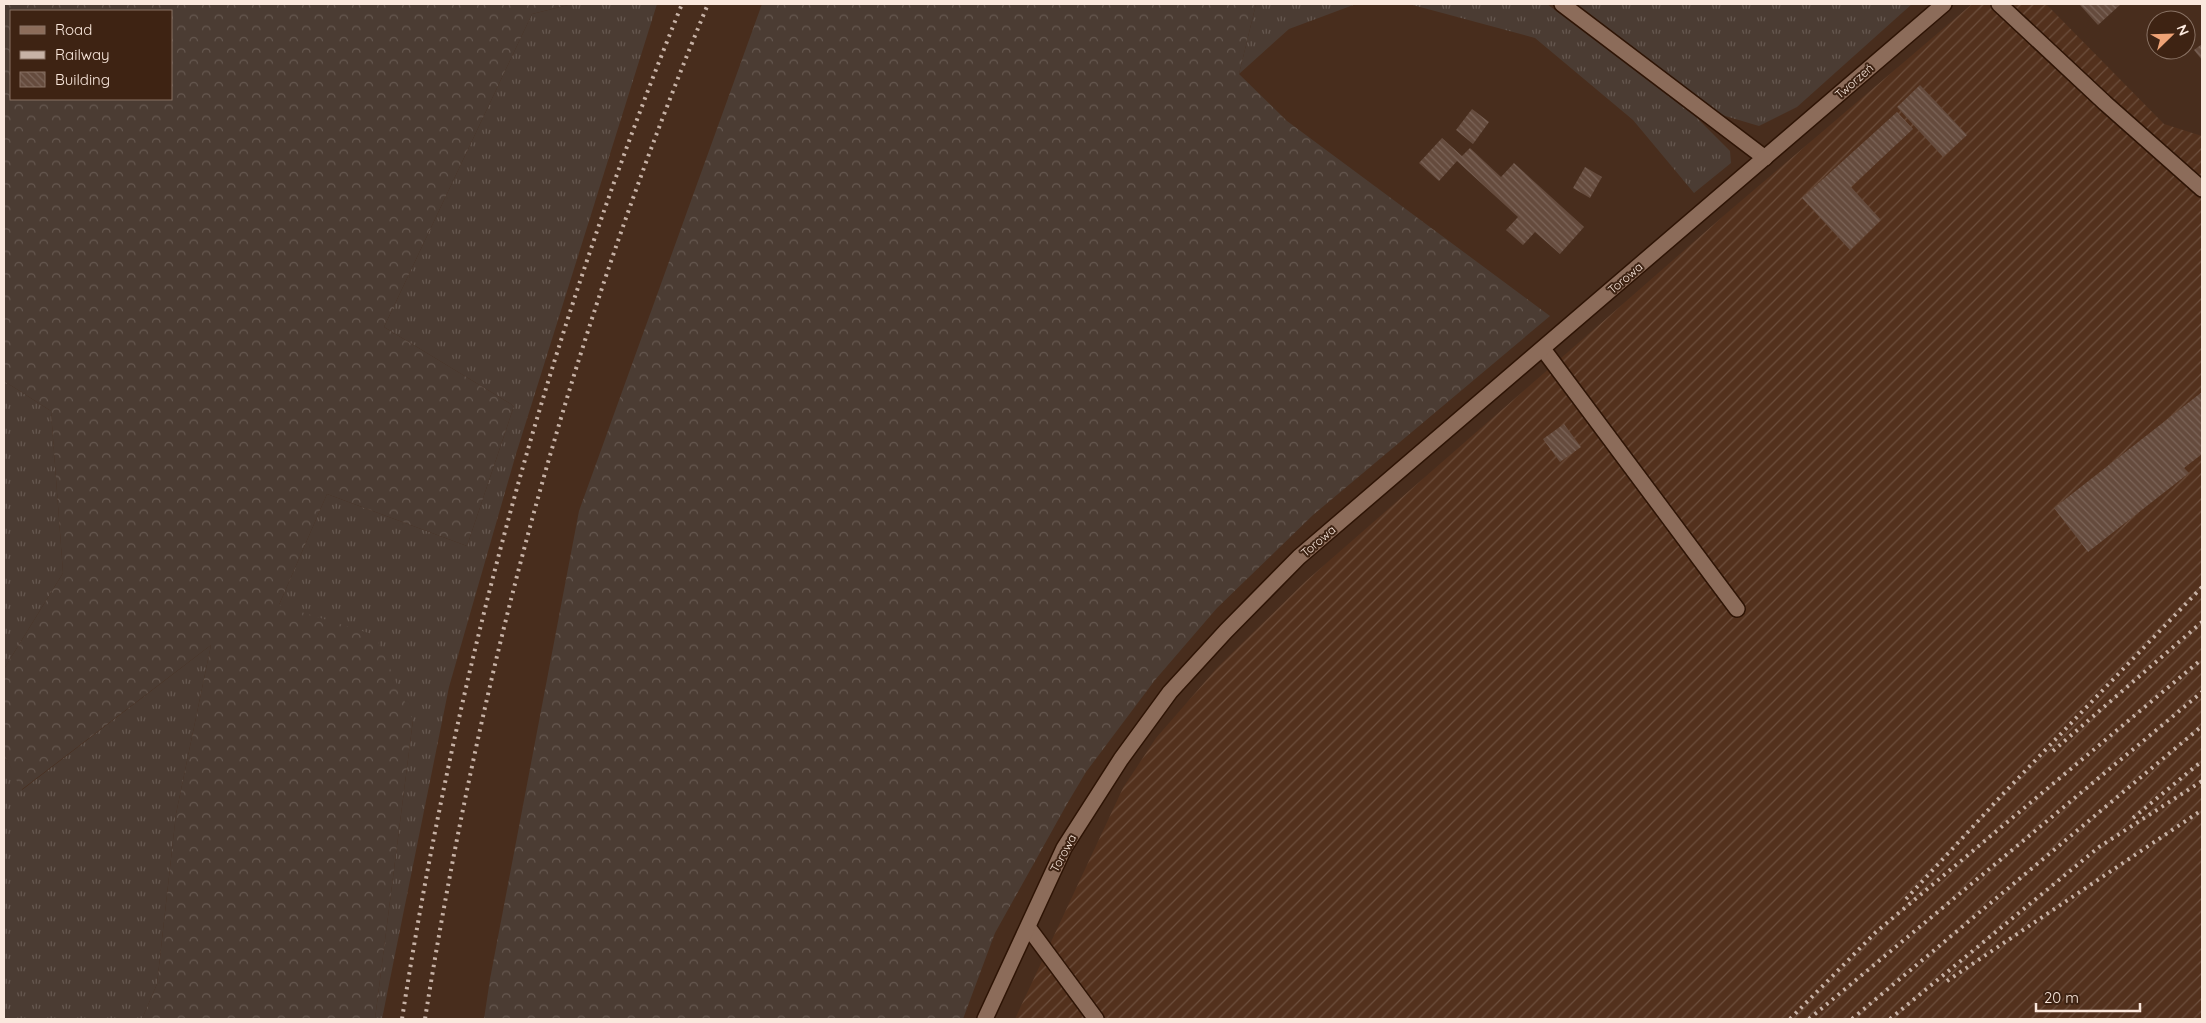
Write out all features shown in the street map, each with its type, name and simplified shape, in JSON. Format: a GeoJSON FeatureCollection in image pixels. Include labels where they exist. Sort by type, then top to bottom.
{"type":"FeatureCollection","features":[{"type":"Feature","properties":{"kind":"street"},"geometry":{"type":"LineString","coordinates":[[1562,4],[1765,158]]}},
{"type":"Feature","properties":{"kind":"street","name":"Tworzeń"},"geometry":{"type":"LineString","coordinates":[[1765,158],[1944,4]]}},
{"type":"Feature","properties":{"kind":"street"},"geometry":{"type":"LineString","coordinates":[[2000,4],[2105,103],[2202,189]]}},
{"type":"Feature","properties":{"kind":"street","name":"Torowa"},"geometry":{"type":"LineString","coordinates":[[985,1019],[1064,848],[1121,759],[1176,686],[1226,630],[1299,557],[1765,158]]}},
{"type":"Feature","properties":{"kind":"street"},"geometry":{"type":"LineString","coordinates":[[1543,349],[1737,609]]}},
{"type":"Feature","properties":{"kind":"street"},"geometry":{"type":"LineString","coordinates":[[1028,926],[1096,1019]]}},
{"type":"Feature","properties":{"kind":"shaded area"},"geometry":{"type":"Polygon","coordinates":[[[1972,4],[2046,4],[2164,124],[2202,136],[2202,1019],[1015,1019],[1123,788],[1156,738],[1217,668],[1306,581],[1728,212],[1972,4]]]}},
{"type":"Feature","properties":{"kind":"green space"},"geometry":{"type":"Polygon","coordinates":[[[4,4],[572,4],[532,14],[384,327],[514,406],[467,546],[327,494],[279,605],[375,635],[413,720],[375,1019],[142,1019],[157,984],[176,814],[211,645],[21,790],[4,753],[4,669],[63,573],[51,411],[4,381],[4,4]]]}},
{"type":"Feature","properties":{"kind":"green space"},"geometry":{"type":"Polygon","coordinates":[[[572,4],[657,4],[516,454],[449,687],[382,1019],[375,1019],[413,720],[279,605],[327,494],[467,546],[514,406],[384,327],[532,14],[572,4]]]}},
{"type":"Feature","properties":{"kind":"green space"},"geometry":{"type":"Polygon","coordinates":[[[762,4],[1256,4],[1239,74],[1287,121],[1550,316],[1313,515],[1217,608],[1155,680],[1086,772],[1067,804],[995,933],[963,1019],[484,1019],[579,511],[762,4]]]}},
{"type":"Feature","properties":{"kind":"green space"},"geometry":{"type":"Polygon","coordinates":[[[1256,4],[1356,4],[1289,29],[1239,74],[1256,4]]]}},
{"type":"Feature","properties":{"kind":"green space"},"geometry":{"type":"Polygon","coordinates":[[[1409,4],[1547,4],[1696,117],[1730,151],[1731,163],[1694,193],[1633,120],[1535,38],[1409,4]]]}},
{"type":"Feature","properties":{"kind":"green space"},"geometry":{"type":"Polygon","coordinates":[[[1577,4],[1912,4],[1797,107],[1759,126],[1722,115],[1577,4]]]}},
{"type":"Feature","properties":{"kind":"green space"},"geometry":{"type":"Polygon","coordinates":[[[4,381],[51,411],[63,573],[4,669],[4,381]]]}},
{"type":"Feature","properties":{"kind":"green space"},"geometry":{"type":"Polygon","coordinates":[[[211,645],[176,814],[157,984],[142,1019],[4,1019],[4,753],[22,790],[211,645]]]}},
{"type":"Feature","properties":{"kind":"building"},"geometry":{"type":"Polygon","coordinates":[[[2079,4],[2121,4],[2098,25],[2079,4]]]}},
{"type":"Feature","properties":{"kind":"building"},"geometry":{"type":"Polygon","coordinates":[[[2202,44],[2202,60],[2196,52],[2196,48],[2202,44]]]}},
{"type":"Feature","properties":{"kind":"building"},"geometry":{"type":"Polygon","coordinates":[[[1920,85],[1967,135],[1943,157],[1897,107],[1920,85]]]}},
{"type":"Feature","properties":{"kind":"building"},"geometry":{"type":"Polygon","coordinates":[[[1472,109],[1489,122],[1473,144],[1456,130],[1472,109]]]}},
{"type":"Feature","properties":{"kind":"building"},"geometry":{"type":"Polygon","coordinates":[[[1897,112],[1913,129],[1851,187],[1881,220],[1850,250],[1802,198],[1897,112]]]}},
{"type":"Feature","properties":{"kind":"building"},"geometry":{"type":"Polygon","coordinates":[[[1442,138],[1462,156],[1470,148],[1501,177],[1514,163],[1584,227],[1560,254],[1535,232],[1523,245],[1506,230],[1518,217],[1457,161],[1439,181],[1419,163],[1442,138]]]}},
{"type":"Feature","properties":{"kind":"building"},"geometry":{"type":"Polygon","coordinates":[[[1585,167],[1602,177],[1590,198],[1573,188],[1585,167]]]}},
{"type":"Feature","properties":{"kind":"building"},"geometry":{"type":"Polygon","coordinates":[[[2202,392],[2202,454],[2184,468],[2189,473],[2088,552],[2054,508],[2202,392]]]}},
{"type":"Feature","properties":{"kind":"building"},"geometry":{"type":"Polygon","coordinates":[[[1564,424],[1581,447],[1560,462],[1543,439],[1564,424]]]}},
{"type":"Feature","properties":{"kind":"railway"},"geometry":{"type":"LineString","coordinates":[[402,1019],[424,889],[450,759],[513,503],[590,251],[634,127],[682,4]]}},
{"type":"Feature","properties":{"kind":"railway"},"geometry":{"type":"LineString","coordinates":[[425,1019],[447,889],[473,760],[503,631],[536,503],[574,376],[615,251],[659,127],[708,4]]}},
{"type":"Feature","properties":{"kind":"railway"},"geometry":{"type":"LineString","coordinates":[[1906,899],[2002,795],[2202,587]]}},
{"type":"Feature","properties":{"kind":"railway"},"geometry":{"type":"LineString","coordinates":[[2053,751],[2202,622]]}},
{"type":"Feature","properties":{"kind":"railway"},"geometry":{"type":"LineString","coordinates":[[1790,1019],[1876,932],[2202,659]]}},
{"type":"Feature","properties":{"kind":"railway"},"geometry":{"type":"LineString","coordinates":[[1809,1019],[2202,692]]}},
{"type":"Feature","properties":{"kind":"railway"},"geometry":{"type":"LineString","coordinates":[[1852,1019],[2202,726]]}},
{"type":"Feature","properties":{"kind":"railway"},"geometry":{"type":"LineString","coordinates":[[2133,818],[2202,761]]}},
{"type":"Feature","properties":{"kind":"railway"},"geometry":{"type":"LineString","coordinates":[[1890,1019],[2099,847],[2202,781]]}},
{"type":"Feature","properties":{"kind":"railway"},"geometry":{"type":"LineString","coordinates":[[1947,981],[2202,810]]}}]}
